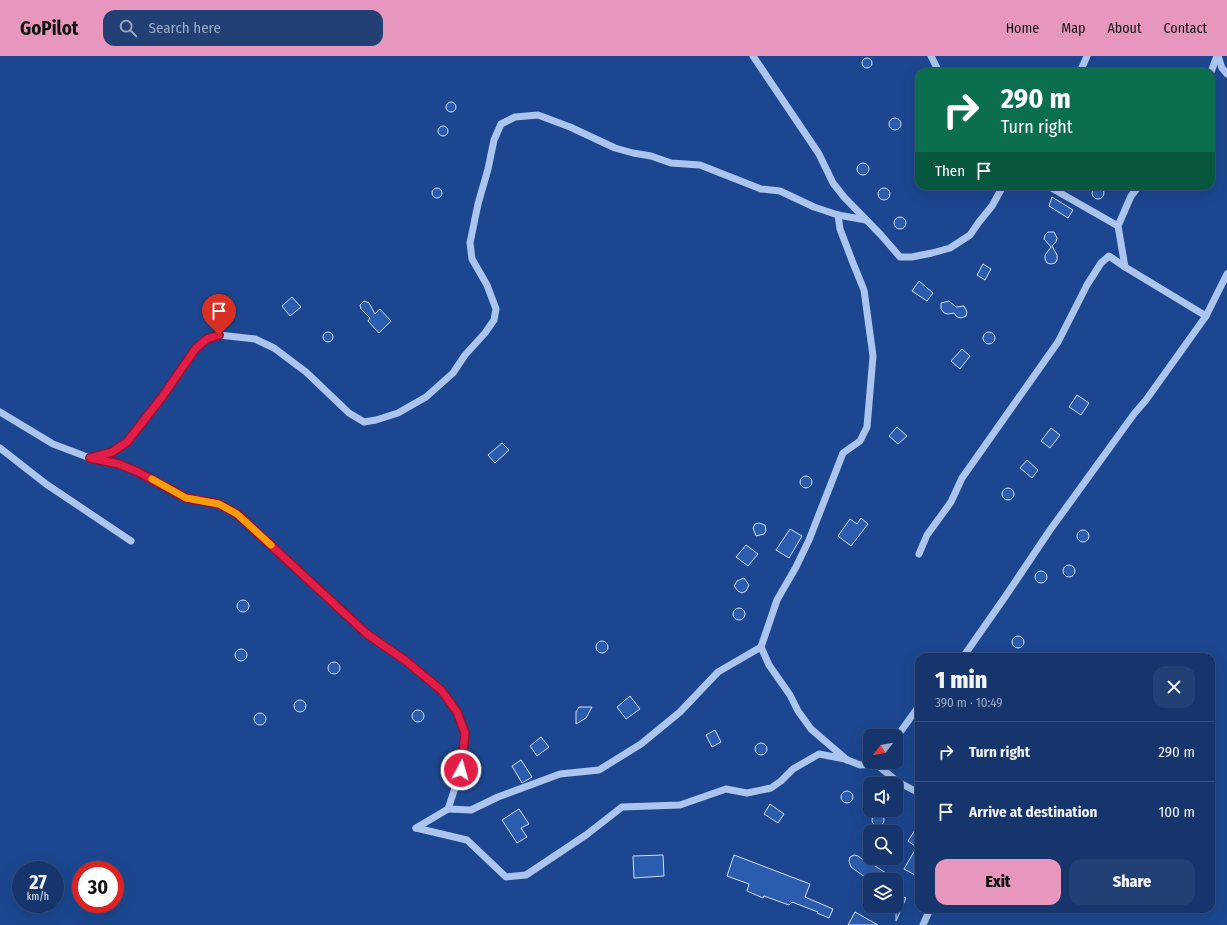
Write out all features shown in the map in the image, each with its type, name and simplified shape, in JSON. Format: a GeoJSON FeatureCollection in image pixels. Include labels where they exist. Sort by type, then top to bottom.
{"type":"FeatureCollection","features":[{"type":"Feature","properties":{"kind":"street"},"geometry":{"type":"LineString","coordinates":[[753,56],[819,154],[833,183],[900,258],[912,257],[950,248],[970,235],[992,206],[1001,190]]}},
{"type":"Feature","properties":{"kind":"street"},"geometry":{"type":"LineString","coordinates":[[931,56],[937,68]]}},
{"type":"Feature","properties":{"kind":"street"},"geometry":{"type":"LineString","coordinates":[[1082,68],[1087,56]]}},
{"type":"Feature","properties":{"kind":"street"},"geometry":{"type":"LineString","coordinates":[[1213,68],[1218,56]]}},
{"type":"Feature","properties":{"kind":"street"},"geometry":{"type":"LineString","coordinates":[[1218,56],[1222,68],[1227,74]]}},
{"type":"Feature","properties":{"kind":"street"},"geometry":{"type":"LineString","coordinates":[[90,458],[112,452],[127,442],[162,397],[196,348],[207,339],[219,335],[255,339],[274,348],[306,372],[349,413],[364,422],[398,414],[426,397],[453,373],[465,355],[485,333],[494,320],[496,309],[487,285],[472,260],[470,243],[494,140],[500,124],[515,117],[538,115],[570,127],[615,148],[651,156],[671,163],[700,165],[761,189],[780,191],[814,207],[838,215],[866,220]]}},
{"type":"Feature","properties":{"kind":"street"},"geometry":{"type":"LineString","coordinates":[[1055,190],[1118,226]]}},
{"type":"Feature","properties":{"kind":"street"},"geometry":{"type":"LineString","coordinates":[[1125,267],[1118,226],[1131,196],[1136,190]]}},
{"type":"Feature","properties":{"kind":"street"},"geometry":{"type":"LineString","coordinates":[[838,215],[840,229],[852,263],[864,290],[873,356],[867,428],[860,441],[843,453],[809,540],[777,600],[761,647],[718,672],[680,712],[641,744],[599,770],[560,774],[498,797],[471,810],[448,810],[416,828],[467,840],[506,877],[526,875],[586,836],[622,807],[680,805],[726,789],[747,793],[771,788],[781,781],[793,769],[819,754],[863,765]]}},
{"type":"Feature","properties":{"kind":"street"},"geometry":{"type":"LineString","coordinates":[[919,554],[927,535],[951,502],[962,478],[1058,342],[1087,285],[1101,263],[1109,256],[1206,316]]}},
{"type":"Feature","properties":{"kind":"street"},"geometry":{"type":"LineString","coordinates":[[966,653],[1006,597],[1050,530],[1206,316],[1227,274]]}},
{"type":"Feature","properties":{"kind":"street"},"geometry":{"type":"LineString","coordinates":[[0,412],[52,444],[90,458],[119,464],[138,472],[186,498],[219,504],[237,514],[367,634],[406,661],[441,690],[457,712],[465,733],[461,770],[448,810]]}},
{"type":"Feature","properties":{"kind":"street"},"geometry":{"type":"LineString","coordinates":[[0,448],[46,484],[131,541]]}},
{"type":"Feature","properties":{"kind":"street"},"geometry":{"type":"LineString","coordinates":[[761,647],[769,665],[811,729],[847,760]]}},
{"type":"Feature","properties":{"kind":"street"},"geometry":{"type":"LineString","coordinates":[[902,729],[915,712]]}},
{"type":"Feature","properties":{"kind":"street"},"geometry":{"type":"LineString","coordinates":[[884,769],[898,782],[915,791]]}},
{"type":"Feature","properties":{"kind":"street"},"geometry":{"type":"LineString","coordinates":[[923,925],[928,913]]}},
{"type":"Feature","properties":{"kind":"building"},"geometry":{"type":"Polygon","coordinates":[[[865,58],[869,58],[871,59],[871,67],[865,68],[862,65],[862,61],[865,58]]]}},
{"type":"Feature","properties":{"kind":"building"},"geometry":{"type":"Polygon","coordinates":[[[449,102],[453,102],[455,103],[455,111],[449,112],[446,109],[446,105],[449,102]]]}},
{"type":"Feature","properties":{"kind":"building"},"geometry":{"type":"Polygon","coordinates":[[[897,118],[900,119],[900,129],[893,130],[890,129],[889,122],[890,119],[897,118]]]}},
{"type":"Feature","properties":{"kind":"building"},"geometry":{"type":"Polygon","coordinates":[[[441,126],[445,126],[447,127],[447,135],[441,136],[438,133],[438,129],[441,126]]]}},
{"type":"Feature","properties":{"kind":"building"},"geometry":{"type":"Polygon","coordinates":[[[865,163],[868,164],[868,174],[861,175],[858,174],[857,167],[858,164],[865,163]]]}},
{"type":"Feature","properties":{"kind":"building"},"geometry":{"type":"Polygon","coordinates":[[[435,188],[439,188],[441,189],[441,197],[435,198],[432,195],[432,191],[435,188]]]}},
{"type":"Feature","properties":{"kind":"building"},"geometry":{"type":"Polygon","coordinates":[[[886,188],[889,189],[889,199],[882,200],[879,199],[878,192],[879,189],[886,188]]]}},
{"type":"Feature","properties":{"kind":"building"},"geometry":{"type":"Polygon","coordinates":[[[1092,190],[1104,191],[1103,198],[1093,198],[1092,190]]]}},
{"type":"Feature","properties":{"kind":"building"},"geometry":{"type":"Polygon","coordinates":[[[1052,197],[1073,210],[1068,218],[1049,206],[1052,197]]]}},
{"type":"Feature","properties":{"kind":"building"},"geometry":{"type":"Polygon","coordinates":[[[902,217],[905,218],[905,228],[898,229],[895,228],[894,221],[895,218],[902,217]]]}},
{"type":"Feature","properties":{"kind":"building"},"geometry":{"type":"Polygon","coordinates":[[[1048,232],[1054,232],[1057,238],[1056,242],[1052,246],[1057,255],[1057,260],[1055,263],[1051,264],[1047,263],[1045,259],[1045,255],[1051,247],[1044,239],[1048,232]]]}},
{"type":"Feature","properties":{"kind":"building"},"geometry":{"type":"Polygon","coordinates":[[[983,264],[991,269],[985,280],[977,275],[983,264]]]}},
{"type":"Feature","properties":{"kind":"building"},"geometry":{"type":"Polygon","coordinates":[[[919,281],[933,293],[927,301],[912,291],[919,281]]]}},
{"type":"Feature","properties":{"kind":"building"},"geometry":{"type":"Polygon","coordinates":[[[292,297],[301,307],[290,316],[282,306],[292,297]]]}},
{"type":"Feature","properties":{"kind":"building"},"geometry":{"type":"Polygon","coordinates":[[[364,301],[369,303],[375,314],[380,309],[391,321],[379,333],[368,321],[370,318],[361,309],[360,305],[364,301]]]}},
{"type":"Feature","properties":{"kind":"building"},"geometry":{"type":"Polygon","coordinates":[[[949,301],[956,307],[964,306],[967,312],[966,316],[961,318],[957,317],[954,313],[944,313],[941,309],[941,303],[949,301]]]}},
{"type":"Feature","properties":{"kind":"building"},"geometry":{"type":"Polygon","coordinates":[[[326,332],[330,332],[332,333],[332,341],[326,342],[323,339],[323,335],[326,332]]]}},
{"type":"Feature","properties":{"kind":"building"},"geometry":{"type":"Polygon","coordinates":[[[991,332],[994,333],[994,343],[987,344],[984,343],[983,336],[984,333],[991,332]]]}},
{"type":"Feature","properties":{"kind":"building"},"geometry":{"type":"Polygon","coordinates":[[[962,349],[970,356],[960,369],[951,361],[962,349]]]}},
{"type":"Feature","properties":{"kind":"building"},"geometry":{"type":"Polygon","coordinates":[[[1077,395],[1089,403],[1081,415],[1069,407],[1077,395]]]}},
{"type":"Feature","properties":{"kind":"building"},"geometry":{"type":"Polygon","coordinates":[[[897,427],[907,436],[898,444],[889,436],[897,427]]]}},
{"type":"Feature","properties":{"kind":"building"},"geometry":{"type":"Polygon","coordinates":[[[1051,428],[1060,435],[1050,448],[1041,441],[1051,428]]]}},
{"type":"Feature","properties":{"kind":"building"},"geometry":{"type":"Polygon","coordinates":[[[502,443],[509,450],[495,463],[488,455],[502,443]]]}},
{"type":"Feature","properties":{"kind":"building"},"geometry":{"type":"Polygon","coordinates":[[[1027,460],[1038,470],[1032,478],[1020,468],[1027,460]]]}},
{"type":"Feature","properties":{"kind":"building"},"geometry":{"type":"Polygon","coordinates":[[[808,476],[811,477],[811,487],[804,488],[801,487],[800,480],[801,477],[808,476]]]}},
{"type":"Feature","properties":{"kind":"building"},"geometry":{"type":"Polygon","coordinates":[[[1010,488],[1013,489],[1013,499],[1006,500],[1003,499],[1002,492],[1003,489],[1010,488]]]}},
{"type":"Feature","properties":{"kind":"building"},"geometry":{"type":"Polygon","coordinates":[[[861,518],[868,524],[851,546],[838,536],[850,519],[857,524],[861,518]]]}},
{"type":"Feature","properties":{"kind":"building"},"geometry":{"type":"Polygon","coordinates":[[[759,523],[765,525],[766,531],[764,534],[756,536],[753,528],[755,524],[759,523]]]}},
{"type":"Feature","properties":{"kind":"building"},"geometry":{"type":"Polygon","coordinates":[[[790,529],[802,536],[789,558],[776,550],[790,529]]]}},
{"type":"Feature","properties":{"kind":"building"},"geometry":{"type":"Polygon","coordinates":[[[1085,530],[1088,531],[1088,541],[1081,542],[1078,541],[1077,534],[1078,531],[1085,530]]]}},
{"type":"Feature","properties":{"kind":"building"},"geometry":{"type":"Polygon","coordinates":[[[746,545],[758,554],[748,566],[736,557],[746,545]]]}},
{"type":"Feature","properties":{"kind":"building"},"geometry":{"type":"Polygon","coordinates":[[[1071,565],[1074,566],[1074,576],[1067,577],[1064,576],[1063,569],[1064,566],[1071,565]]]}},
{"type":"Feature","properties":{"kind":"building"},"geometry":{"type":"Polygon","coordinates":[[[1043,571],[1046,572],[1046,582],[1039,583],[1036,582],[1035,575],[1036,572],[1043,571]]]}},
{"type":"Feature","properties":{"kind":"building"},"geometry":{"type":"Polygon","coordinates":[[[744,578],[749,585],[746,591],[742,593],[734,586],[737,581],[744,578]]]}},
{"type":"Feature","properties":{"kind":"building"},"geometry":{"type":"Polygon","coordinates":[[[245,600],[248,601],[248,611],[241,612],[238,611],[237,604],[238,601],[245,600]]]}},
{"type":"Feature","properties":{"kind":"building"},"geometry":{"type":"Polygon","coordinates":[[[741,608],[744,609],[744,619],[737,620],[734,619],[733,612],[734,609],[741,608]]]}},
{"type":"Feature","properties":{"kind":"building"},"geometry":{"type":"Polygon","coordinates":[[[1020,636],[1023,637],[1023,647],[1016,648],[1013,647],[1012,640],[1013,637],[1020,636]]]}},
{"type":"Feature","properties":{"kind":"building"},"geometry":{"type":"Polygon","coordinates":[[[604,641],[607,642],[607,652],[600,653],[597,652],[596,645],[597,642],[604,641]]]}},
{"type":"Feature","properties":{"kind":"building"},"geometry":{"type":"Polygon","coordinates":[[[243,649],[246,650],[246,660],[239,661],[236,660],[235,653],[236,650],[243,649]]]}},
{"type":"Feature","properties":{"kind":"building"},"geometry":{"type":"Polygon","coordinates":[[[336,662],[339,663],[339,673],[332,674],[329,673],[328,666],[329,663],[336,662]]]}},
{"type":"Feature","properties":{"kind":"building"},"geometry":{"type":"Polygon","coordinates":[[[630,696],[640,709],[626,719],[617,707],[630,696]]]}},
{"type":"Feature","properties":{"kind":"building"},"geometry":{"type":"Polygon","coordinates":[[[302,700],[305,701],[305,711],[298,712],[295,711],[294,704],[295,701],[302,700]]]}},
{"type":"Feature","properties":{"kind":"building"},"geometry":{"type":"Polygon","coordinates":[[[579,707],[592,707],[586,718],[576,724],[576,712],[579,707]]]}},
{"type":"Feature","properties":{"kind":"building"},"geometry":{"type":"Polygon","coordinates":[[[420,710],[423,711],[423,721],[416,722],[413,721],[412,714],[413,711],[420,710]]]}},
{"type":"Feature","properties":{"kind":"building"},"geometry":{"type":"Polygon","coordinates":[[[262,713],[265,714],[265,724],[258,725],[255,724],[254,717],[255,714],[262,713]]]}},
{"type":"Feature","properties":{"kind":"building"},"geometry":{"type":"Polygon","coordinates":[[[715,730],[721,742],[712,747],[706,735],[715,730]]]}},
{"type":"Feature","properties":{"kind":"building"},"geometry":{"type":"Polygon","coordinates":[[[541,737],[549,747],[537,756],[530,746],[541,737]]]}},
{"type":"Feature","properties":{"kind":"building"},"geometry":{"type":"Polygon","coordinates":[[[763,743],[766,744],[766,754],[759,755],[756,754],[755,747],[756,744],[763,743]]]}},
{"type":"Feature","properties":{"kind":"building"},"geometry":{"type":"Polygon","coordinates":[[[521,760],[532,777],[522,783],[512,766],[521,760]]]}},
{"type":"Feature","properties":{"kind":"building"},"geometry":{"type":"Polygon","coordinates":[[[849,791],[852,792],[852,802],[845,803],[842,802],[841,795],[842,792],[849,791]]]}},
{"type":"Feature","properties":{"kind":"building"},"geometry":{"type":"Polygon","coordinates":[[[770,804],[784,814],[778,823],[764,814],[770,804]]]}},
{"type":"Feature","properties":{"kind":"building"},"geometry":{"type":"Polygon","coordinates":[[[519,809],[529,824],[521,828],[527,837],[517,843],[502,820],[519,809]]]}},
{"type":"Feature","properties":{"kind":"building"},"geometry":{"type":"Polygon","coordinates":[[[872,817],[884,818],[883,825],[873,825],[872,817]]]}},
{"type":"Feature","properties":{"kind":"building"},"geometry":{"type":"Polygon","coordinates":[[[915,830],[915,846],[908,841],[915,830]]]}},
{"type":"Feature","properties":{"kind":"building"},"geometry":{"type":"Polygon","coordinates":[[[915,850],[915,875],[904,869],[915,850]]]}},
{"type":"Feature","properties":{"kind":"building"},"geometry":{"type":"Polygon","coordinates":[[[663,855],[664,876],[634,878],[633,856],[663,855]]]}},
{"type":"Feature","properties":{"kind":"building"},"geometry":{"type":"Polygon","coordinates":[[[734,855],[810,884],[805,897],[833,909],[829,918],[792,902],[789,905],[764,896],[763,898],[747,891],[749,884],[727,876],[734,855]]]}},
{"type":"Feature","properties":{"kind":"building"},"geometry":{"type":"Polygon","coordinates":[[[854,855],[858,856],[863,860],[863,865],[873,865],[886,873],[863,873],[863,876],[851,867],[849,861],[850,857],[854,855]]]}},
{"type":"Feature","properties":{"kind":"building"},"geometry":{"type":"Polygon","coordinates":[[[903,896],[906,898],[903,905],[903,896]]]}},
{"type":"Feature","properties":{"kind":"building"},"geometry":{"type":"Polygon","coordinates":[[[855,912],[878,925],[848,925],[855,912]]]}},
{"type":"Feature","properties":{"kind":"building"},"geometry":{"type":"Polygon","coordinates":[[[896,913],[899,913],[896,921],[896,913]]]}},
{"type":"Feature","properties":{"kind":"slow traffic"},"geometry":{"type":"LineString","coordinates":[[152,479],[186,498],[219,504],[237,514],[271,545]]}},
{"type":"Feature","properties":{"kind":"route"},"geometry":{"type":"LineString","coordinates":[[219,335],[207,339],[196,348],[162,397],[127,442],[112,452],[90,458],[119,464],[138,472],[186,498],[219,504],[237,514],[367,634],[406,661],[441,690],[457,712],[465,733],[461,770]]}}]}
